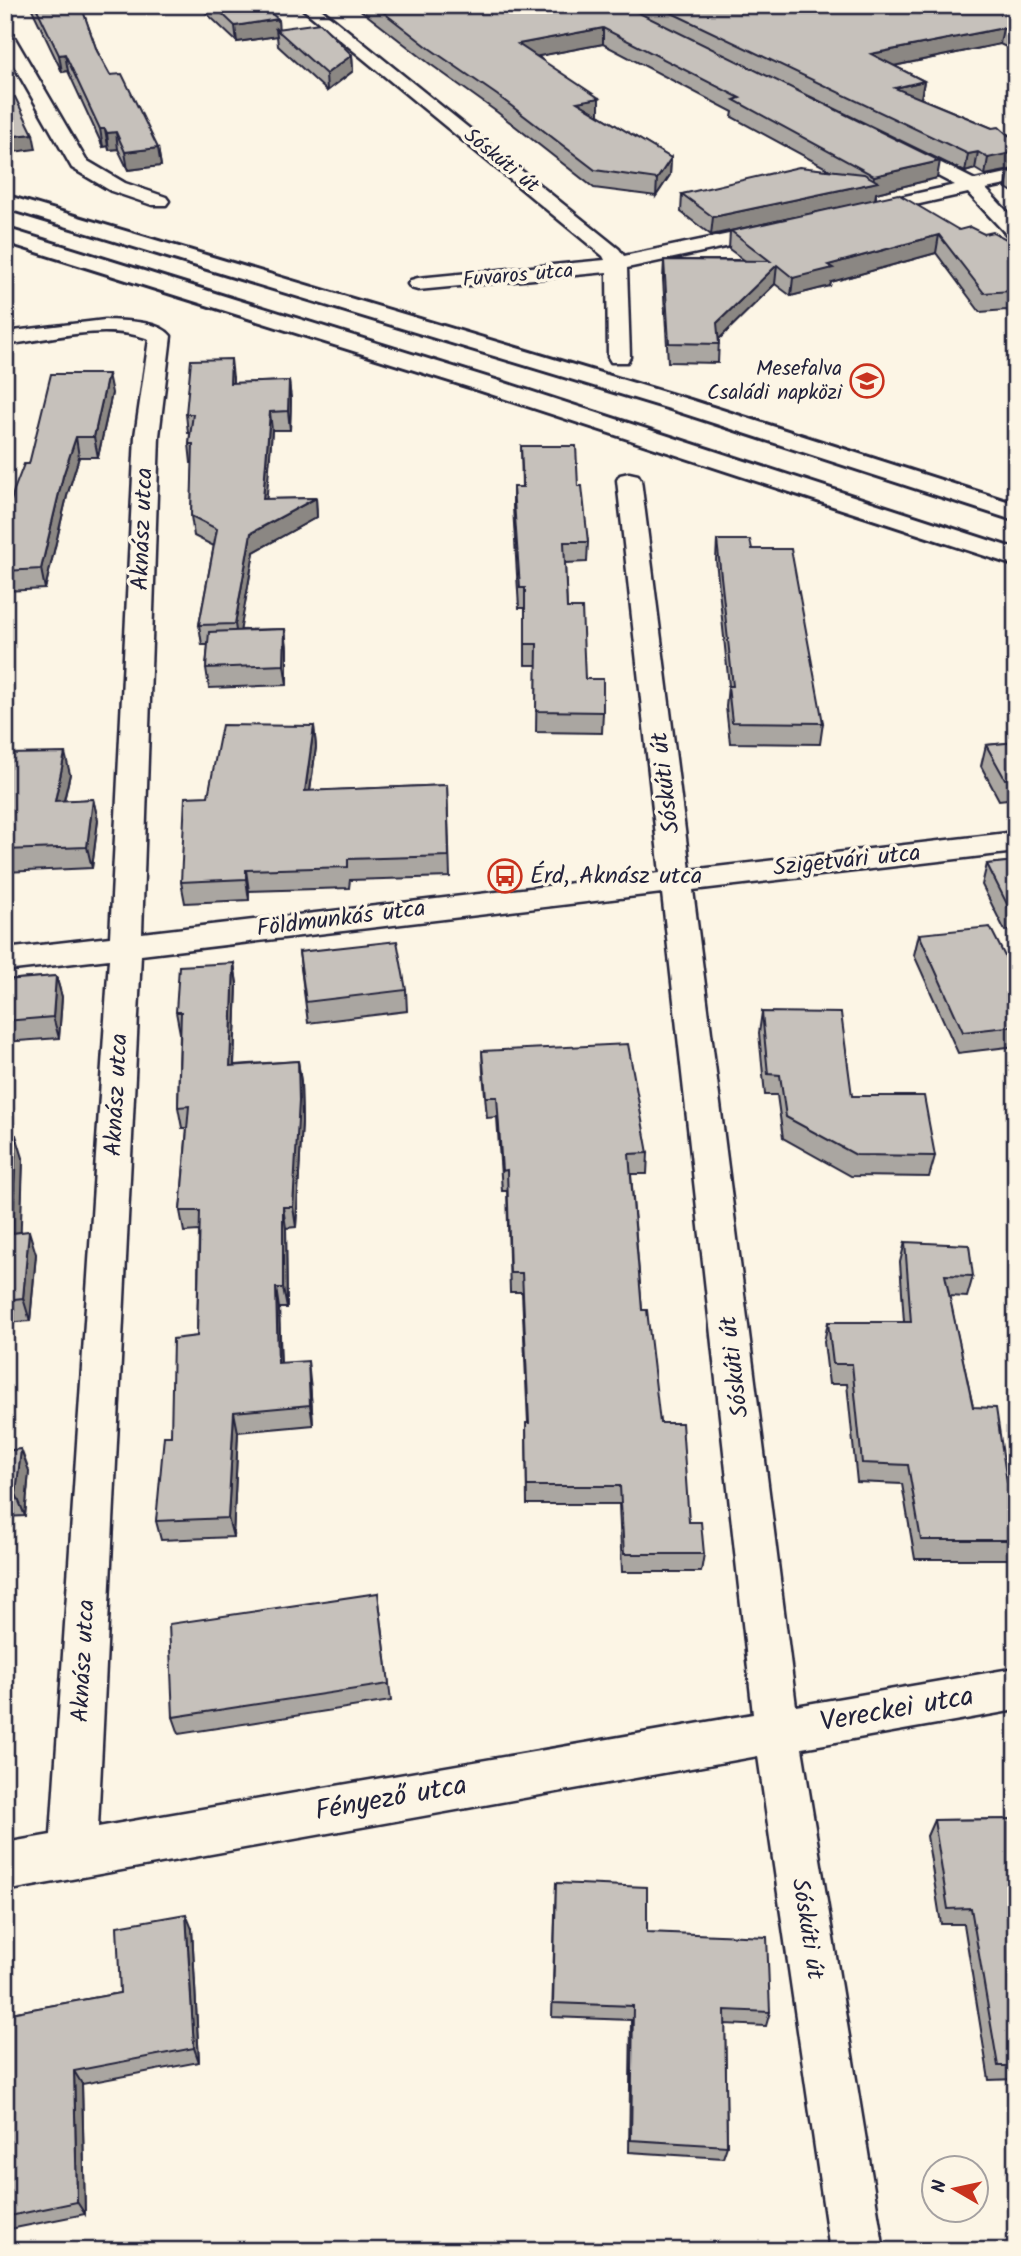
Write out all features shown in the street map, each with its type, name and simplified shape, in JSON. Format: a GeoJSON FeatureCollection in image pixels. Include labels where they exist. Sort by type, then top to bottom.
{"type":"FeatureCollection","features":[{"type":"Feature","properties":{"kind":"highway"},"geometry":{"type":"LineString","coordinates":[[5,201],[682,405],[1016,513]]}},
{"type":"Feature","properties":{"kind":"highway"},"geometry":{"type":"LineString","coordinates":[[5,235],[500,390],[1016,558]]}},
{"type":"Feature","properties":{"kind":"street","name":"Sóskúti út"},"geometry":{"type":"LineString","coordinates":[[306,5],[587,230],[612,253],[617,264]]}},
{"type":"Feature","properties":{"kind":"street"},"geometry":{"type":"LineString","coordinates":[[8,47],[79,164],[118,187],[159,201]]}},
{"type":"Feature","properties":{"kind":"street"},"geometry":{"type":"LineString","coordinates":[[874,136],[972,186],[1016,233]]}},
{"type":"Feature","properties":{"kind":"street"},"geometry":{"type":"LineString","coordinates":[[842,215],[1016,177]]}},
{"type":"Feature","properties":{"kind":"street","name":"Fuvaros utca"},"geometry":{"type":"LineString","coordinates":[[418,284],[593,269],[802,224]]}},
{"type":"Feature","properties":{"kind":"street"},"geometry":{"type":"LineString","coordinates":[[617,264],[620,357]]}},
{"type":"Feature","properties":{"kind":"street","name":"Aknász utca"},"geometry":{"type":"LineString","coordinates":[[5,339],[121,326],[147,329],[160,336],[147,436],[126,944],[73,1855]]}},
{"type":"Feature","properties":{"kind":"street","name":"Sóskúti út"},"geometry":{"type":"LineString","coordinates":[[629,480],[777,1731],[856,2251]]}},
{"type":"Feature","properties":{"kind":"street","name":"Szigetvári utca"},"geometry":{"type":"LineString","coordinates":[[678,880],[1016,842]]}},
{"type":"Feature","properties":{"kind":"street","name":"Földmunkás utca"},"geometry":{"type":"LineString","coordinates":[[5,960],[678,880]]}},
{"type":"Feature","properties":{"kind":"street","name":"Vereckei utca"},"geometry":{"type":"LineString","coordinates":[[777,1731],[1016,1689]]}},
{"type":"Feature","properties":{"kind":"street","name":"Fényező utca"},"geometry":{"type":"LineString","coordinates":[[5,1867],[777,1731]]}},
{"type":"Feature","properties":{"kind":"building"},"geometry":{"type":"Polygon","coordinates":[[[35,5],[81,5],[97,51],[110,75],[122,74],[158,148],[125,152],[116,132],[107,133],[105,129],[100,129],[65,54],[59,55],[35,5]]]}},
{"type":"Feature","properties":{"kind":"building"},"geometry":{"type":"Polygon","coordinates":[[[213,5],[261,5],[278,19],[235,26],[213,5]]]}},
{"type":"Feature","properties":{"kind":"building"},"geometry":{"type":"Polygon","coordinates":[[[374,5],[623,5],[940,161],[874,176],[734,100],[740,98],[603,28],[518,44],[599,98],[577,102],[671,158],[657,179],[595,170],[374,5]]]}},
{"type":"Feature","properties":{"kind":"building"},"geometry":{"type":"Polygon","coordinates":[[[655,5],[1016,5],[1016,34],[1003,28],[871,54],[924,81],[895,88],[992,128],[999,127],[1016,138],[1016,152],[988,158],[978,152],[968,154],[655,5]]]}},
{"type":"Feature","properties":{"kind":"building"},"geometry":{"type":"Polygon","coordinates":[[[320,23],[352,55],[326,74],[276,29],[320,23]]]}},
{"type":"Feature","properties":{"kind":"building"},"geometry":{"type":"Polygon","coordinates":[[[15,97],[33,134],[5,137],[5,99],[15,97]]]}},
{"type":"Feature","properties":{"kind":"building"},"geometry":{"type":"Polygon","coordinates":[[[799,167],[864,174],[878,182],[713,217],[682,194],[799,167]]]}},
{"type":"Feature","properties":{"kind":"building"},"geometry":{"type":"Polygon","coordinates":[[[898,194],[959,230],[970,227],[984,234],[993,232],[1016,244],[1016,298],[1010,291],[984,293],[939,235],[828,265],[833,268],[793,278],[777,265],[717,323],[719,344],[669,343],[664,260],[770,261],[731,231],[898,194]]]}},
{"type":"Feature","properties":{"kind":"building"},"geometry":{"type":"Polygon","coordinates":[[[231,359],[230,383],[289,381],[288,411],[270,412],[263,499],[316,498],[251,533],[235,624],[199,625],[217,529],[191,516],[193,444],[189,444],[193,414],[186,414],[191,360],[231,359]]]}},
{"type":"Feature","properties":{"kind":"building"},"geometry":{"type":"Polygon","coordinates":[[[51,374],[108,374],[94,437],[76,437],[63,476],[41,569],[5,571],[5,524],[24,464],[29,464],[51,374]]]}},
{"type":"Feature","properties":{"kind":"building"},"geometry":{"type":"Polygon","coordinates":[[[521,446],[576,446],[578,486],[582,486],[588,542],[564,542],[567,608],[582,608],[585,679],[603,679],[603,712],[536,711],[537,644],[525,644],[525,588],[520,588],[513,487],[523,487],[521,446]]]}},
{"type":"Feature","properties":{"kind":"building"},"geometry":{"type":"Polygon","coordinates":[[[717,540],[750,540],[752,549],[791,549],[823,723],[732,722],[728,686],[733,686],[717,540]]]}},
{"type":"Feature","properties":{"kind":"building"},"geometry":{"type":"Polygon","coordinates":[[[285,629],[284,665],[206,668],[209,632],[285,629]]]}},
{"type":"Feature","properties":{"kind":"building"},"geometry":{"type":"Polygon","coordinates":[[[222,725],[314,726],[305,791],[447,785],[449,856],[348,859],[348,867],[246,870],[246,879],[181,882],[185,797],[208,796],[222,725]]]}},
{"type":"Feature","properties":{"kind":"building"},"geometry":{"type":"Polygon","coordinates":[[[1016,742],[1016,778],[1005,779],[986,745],[1016,742]]]}},
{"type":"Feature","properties":{"kind":"building"},"geometry":{"type":"Polygon","coordinates":[[[65,753],[55,801],[93,799],[87,847],[5,850],[5,754],[65,753]]]}},
{"type":"Feature","properties":{"kind":"building"},"geometry":{"type":"Polygon","coordinates":[[[1016,861],[1016,909],[1010,910],[987,864],[1016,861]]]}},
{"type":"Feature","properties":{"kind":"building"},"geometry":{"type":"Polygon","coordinates":[[[990,927],[1016,978],[1016,1026],[963,1032],[919,934],[990,927]]]}},
{"type":"Feature","properties":{"kind":"building"},"geometry":{"type":"Polygon","coordinates":[[[397,941],[406,990],[306,1002],[299,952],[397,941]]]}},
{"type":"Feature","properties":{"kind":"building"},"geometry":{"type":"Polygon","coordinates":[[[234,963],[230,1066],[298,1061],[299,1101],[293,1207],[283,1207],[283,1288],[276,1288],[278,1363],[308,1361],[310,1405],[234,1412],[228,1518],[156,1521],[164,1436],[171,1436],[173,1339],[197,1336],[200,1211],[180,1211],[189,1106],[178,1107],[181,1012],[176,1012],[179,966],[234,963]]]}},
{"type":"Feature","properties":{"kind":"building"},"geometry":{"type":"Polygon","coordinates":[[[56,976],[53,1017],[5,1021],[5,980],[56,976]]]}},
{"type":"Feature","properties":{"kind":"building"},"geometry":{"type":"Polygon","coordinates":[[[762,1012],[841,1013],[852,1096],[924,1096],[935,1156],[856,1155],[786,1117],[780,1075],[768,1074],[762,1012]]]}},
{"type":"Feature","properties":{"kind":"building"},"geometry":{"type":"Polygon","coordinates":[[[628,1044],[648,1153],[629,1154],[642,1310],[647,1310],[660,1423],[682,1423],[689,1522],[701,1522],[704,1554],[624,1554],[620,1486],[527,1486],[526,1423],[529,1423],[522,1273],[510,1273],[507,1170],[502,1171],[497,1097],[486,1097],[482,1051],[628,1044]]]}},
{"type":"Feature","properties":{"kind":"building"},"geometry":{"type":"Polygon","coordinates":[[[16,1135],[12,1233],[29,1231],[23,1298],[5,1300],[5,1136],[16,1135]]]}},
{"type":"Feature","properties":{"kind":"building"},"geometry":{"type":"Polygon","coordinates":[[[905,1242],[969,1245],[973,1276],[945,1275],[973,1407],[996,1408],[1007,1482],[1016,1482],[1016,1540],[921,1540],[908,1465],[862,1463],[852,1364],[833,1364],[828,1322],[911,1322],[905,1242]]]}},
{"type":"Feature","properties":{"kind":"building"},"geometry":{"type":"Polygon","coordinates":[[[21,1449],[16,1494],[5,1495],[5,1451],[21,1449]]]}},
{"type":"Feature","properties":{"kind":"building"},"geometry":{"type":"Polygon","coordinates":[[[378,1593],[389,1684],[173,1717],[169,1624],[378,1593]]]}},
{"type":"Feature","properties":{"kind":"building"},"geometry":{"type":"Polygon","coordinates":[[[1016,1819],[1016,2066],[998,2066],[971,1908],[948,1909],[934,1820],[1016,1819]]]}},
{"type":"Feature","properties":{"kind":"building"},"geometry":{"type":"Polygon","coordinates":[[[556,1883],[647,1887],[647,1932],[767,1937],[770,2012],[725,2010],[727,2146],[631,2140],[633,2006],[553,2003],[556,1883]]]}},
{"type":"Feature","properties":{"kind":"building"},"geometry":{"type":"Polygon","coordinates":[[[186,1914],[194,2048],[74,2071],[77,2202],[5,2217],[5,2014],[120,1993],[117,1926],[186,1914]]]}},
{"type":"Feature","properties":{"kind":"place","name":"Mesefalva Családi napközi"},"geometry":{"type":"Point","coordinates":[867,381]}},
{"type":"Feature","properties":{"kind":"place","name":"Érd, Aknász utca"},"geometry":{"type":"Point","coordinates":[505,876]}}]}
